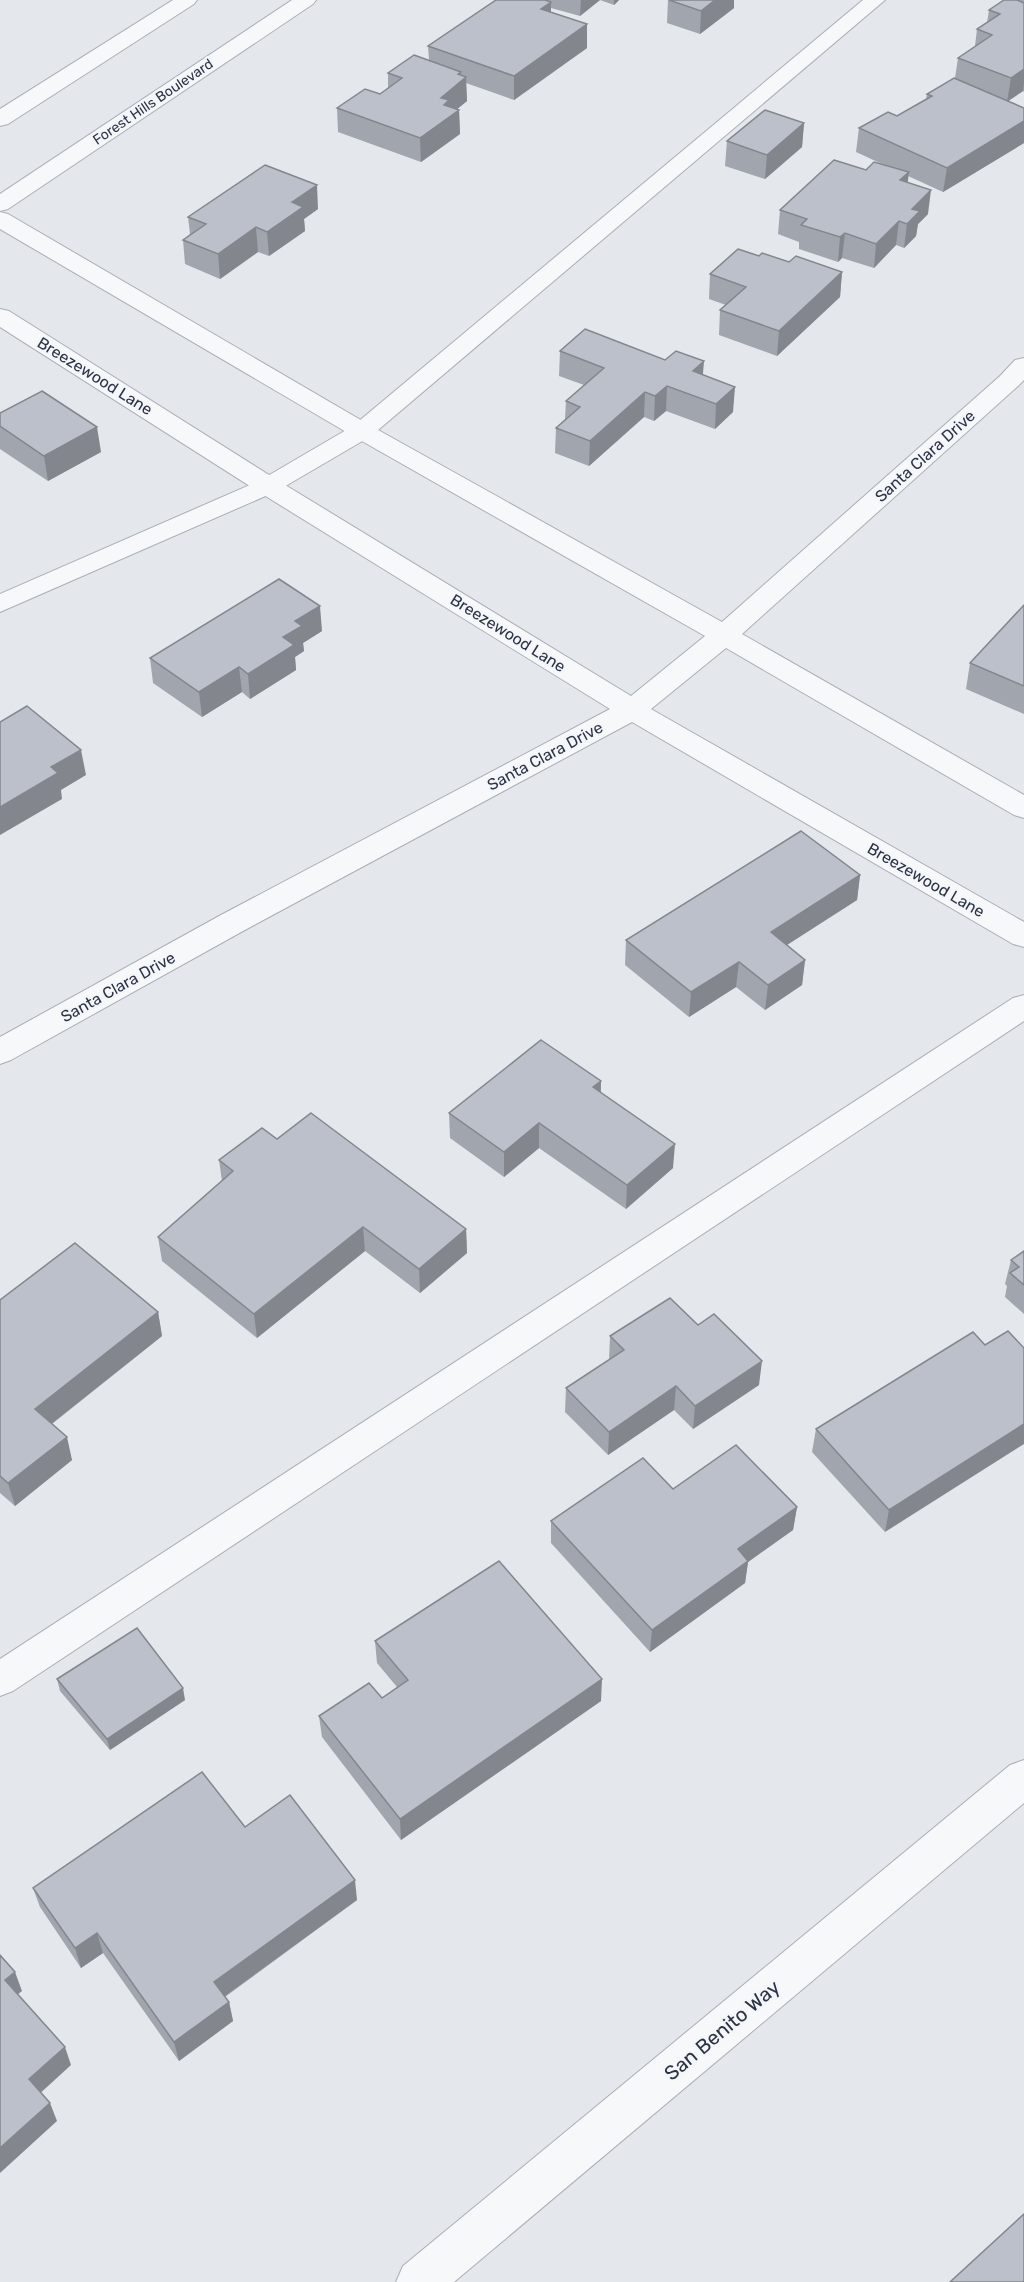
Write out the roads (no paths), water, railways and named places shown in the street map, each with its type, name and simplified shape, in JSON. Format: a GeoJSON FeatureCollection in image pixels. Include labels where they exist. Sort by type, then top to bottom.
{"type":"FeatureCollection","features":[{"type":"Feature","properties":{"kind":"street"},"geometry":{"type":"LineString","coordinates":[[0,119],[187,0]]}},
{"type":"Feature","properties":{"kind":"street","name":"Forest Hills Boulevard"},"geometry":{"type":"LineString","coordinates":[[0,204],[306,0]]}},
{"type":"Feature","properties":{"kind":"street"},"geometry":{"type":"LineString","coordinates":[[0,219],[362,430],[1024,808]]}},
{"type":"Feature","properties":{"kind":"street","name":"Breezewood Lane"},"geometry":{"type":"LineString","coordinates":[[0,316],[268,486],[632,710],[1024,936]]}},
{"type":"Feature","properties":{"kind":"street","name":"Santa Clara Drive"},"geometry":{"type":"LineString","coordinates":[[0,1052],[232,922],[632,710],[724,635],[1009,381],[1024,365]]}},
{"type":"Feature","properties":{"kind":"street","name":"San Benito Way"},"geometry":{"type":"LineString","coordinates":[[419,2282],[1024,1779]]}},
{"type":"Feature","properties":{"kind":"lane"},"geometry":{"type":"LineString","coordinates":[[0,604],[268,486],[362,430],[875,0]]}},
{"type":"Feature","properties":{"kind":"lane"},"geometry":{"type":"LineString","coordinates":[[0,1679],[1024,1006]]}}]}
